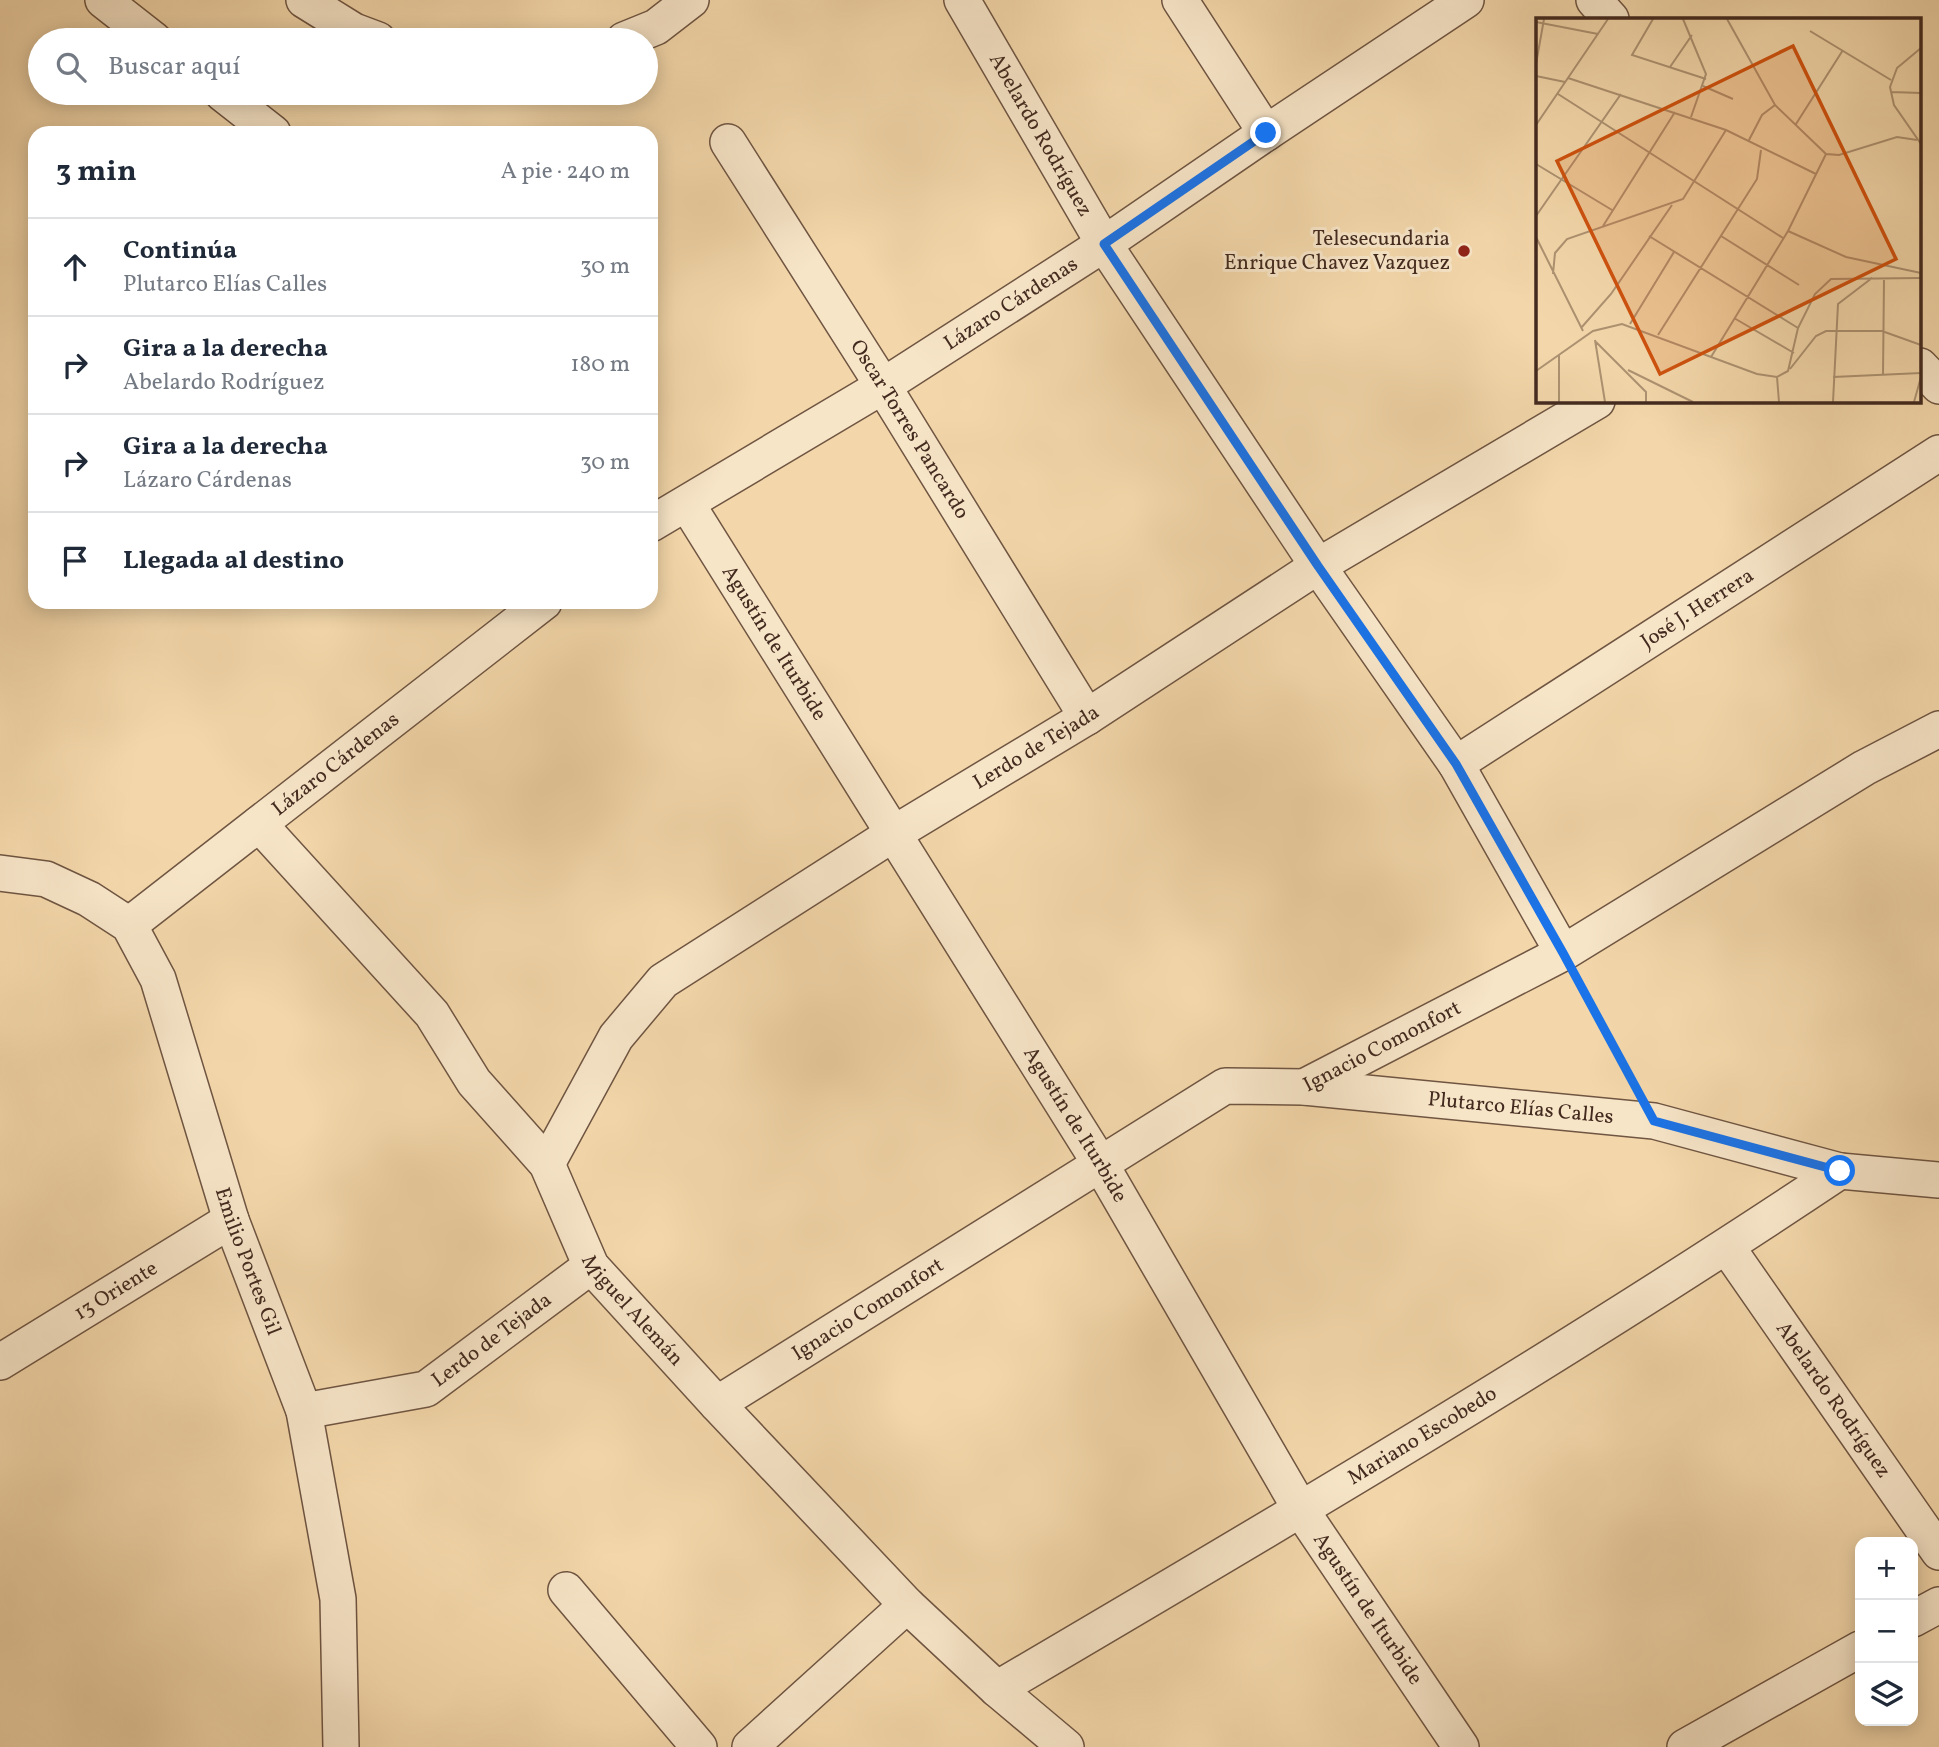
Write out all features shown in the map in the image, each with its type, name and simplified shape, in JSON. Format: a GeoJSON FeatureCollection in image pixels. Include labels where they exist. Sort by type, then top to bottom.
{"type":"FeatureCollection","features":[{"type":"Feature","properties":{"kind":"street"},"geometry":{"type":"LineString","coordinates":[[103,0],[139,28]]}},
{"type":"Feature","properties":{"kind":"street"},"geometry":{"type":"LineString","coordinates":[[304,0],[350,28]]}},
{"type":"Feature","properties":{"kind":"street"},"geometry":{"type":"LineString","coordinates":[[654,28],[691,0]]}},
{"type":"Feature","properties":{"kind":"street","name":"Abelardo Rodríguez"},"geometry":{"type":"LineString","coordinates":[[962,0],[1104,244],[1318,566],[1456,764],[1563,953]]}},
{"type":"Feature","properties":{"kind":"street"},"geometry":{"type":"LineString","coordinates":[[1180,0],[1266,133]]}},
{"type":"Feature","properties":{"kind":"street","name":"Lázaro Cárdenas"},"geometry":{"type":"LineString","coordinates":[[658,520],[883,386],[1104,244],[1466,0]]}},
{"type":"Feature","properties":{"kind":"street"},"geometry":{"type":"LineString","coordinates":[[1594,0],[1610,18]]}},
{"type":"Feature","properties":{"kind":"street"},"geometry":{"type":"LineString","coordinates":[[237,105],[264,126]]}},
{"type":"Feature","properties":{"kind":"street","name":"Oscar Torres Pancardo"},"geometry":{"type":"LineString","coordinates":[[728,142],[883,386],[1087,717]]}},
{"type":"Feature","properties":{"kind":"street"},"geometry":{"type":"LineString","coordinates":[[1922,368],[1939,386]]}},
{"type":"Feature","properties":{"kind":"street","name":"Lerdo de Tejada"},"geometry":{"type":"LineString","coordinates":[[547,1164],[616,1037],[663,981],[893,834],[1087,717],[1318,566],[1595,402]]}},
{"type":"Feature","properties":{"kind":"street","name":"José J. Herrera"},"geometry":{"type":"LineString","coordinates":[[1456,764],[1939,453]]}},
{"type":"Feature","properties":{"kind":"street","name":"Agustín de Iturbide"},"geometry":{"type":"LineString","coordinates":[[687,504],[1101,1165],[1301,1510],[1461,1747]]}},
{"type":"Feature","properties":{"kind":"street","name":"Lázaro Cárdenas"},"geometry":{"type":"LineString","coordinates":[[129,925],[535,609]]}},
{"type":"Feature","properties":{"kind":"street","name":"Ignacio Comonfort"},"geometry":{"type":"LineString","coordinates":[[717,1404],[1225,1086],[1304,1087],[1563,953],[1864,768],[1939,729]]}},
{"type":"Feature","properties":{"kind":"street","name":"Miguel Alemán"},"geometry":{"type":"LineString","coordinates":[[259,824],[432,1014],[474,1082],[547,1164],[591,1266],[907,1605],[997,1689],[1066,1747]]}},
{"type":"Feature","properties":{"kind":"street","name":"Emilio Portes Gil"},"geometry":{"type":"LineString","coordinates":[[0,873],[46,878],[89,899],[129,925],[158,979],[231,1220],[304,1411],[338,1599],[341,1747]]}},
{"type":"Feature","properties":{"kind":"street","name":"Plutarco Elías Calles"},"geometry":{"type":"LineString","coordinates":[[1304,1087],[1654,1121],[1840,1171],[1939,1181]]}},
{"type":"Feature","properties":{"kind":"street","name":"Mariano Escobedo"},"geometry":{"type":"LineString","coordinates":[[997,1689],[1301,1510],[1727,1247],[1840,1171]]}},
{"type":"Feature","properties":{"kind":"street","name":"13 Oriente"},"geometry":{"type":"LineString","coordinates":[[0,1362],[231,1220]]}},
{"type":"Feature","properties":{"kind":"street","name":"Abelardo Rodríguez"},"geometry":{"type":"LineString","coordinates":[[1727,1247],[1939,1552]]}},
{"type":"Feature","properties":{"kind":"street","name":"Lerdo de Tejada"},"geometry":{"type":"LineString","coordinates":[[304,1411],[426,1389],[591,1266]]}},
{"type":"Feature","properties":{"kind":"street"},"geometry":{"type":"LineString","coordinates":[[566,1590],[699,1747]]}},
{"type":"Feature","properties":{"kind":"street"},"geometry":{"type":"LineString","coordinates":[[750,1747],[907,1605]]}},
{"type":"Feature","properties":{"kind":"street"},"geometry":{"type":"LineString","coordinates":[[1918,1616],[1939,1605]]}},
{"type":"Feature","properties":{"kind":"street"},"geometry":{"type":"LineString","coordinates":[[1685,1747],[1855,1652]]}},
{"type":"Feature","properties":{"kind":"path"},"geometry":{"type":"LineString","coordinates":[[1563,953],[1654,1121]]}},
{"type":"Feature","properties":{"kind":"place","name":"Telesecundaria Enrique Chavez Vazquez"},"geometry":{"type":"Point","coordinates":[1464,251]}},
{"type":"Feature","properties":{"kind":"route"},"geometry":{"type":"LineString","coordinates":[[1266,133],[1104,244],[1318,566],[1456,764],[1654,1121],[1840,1171]]}}]}
